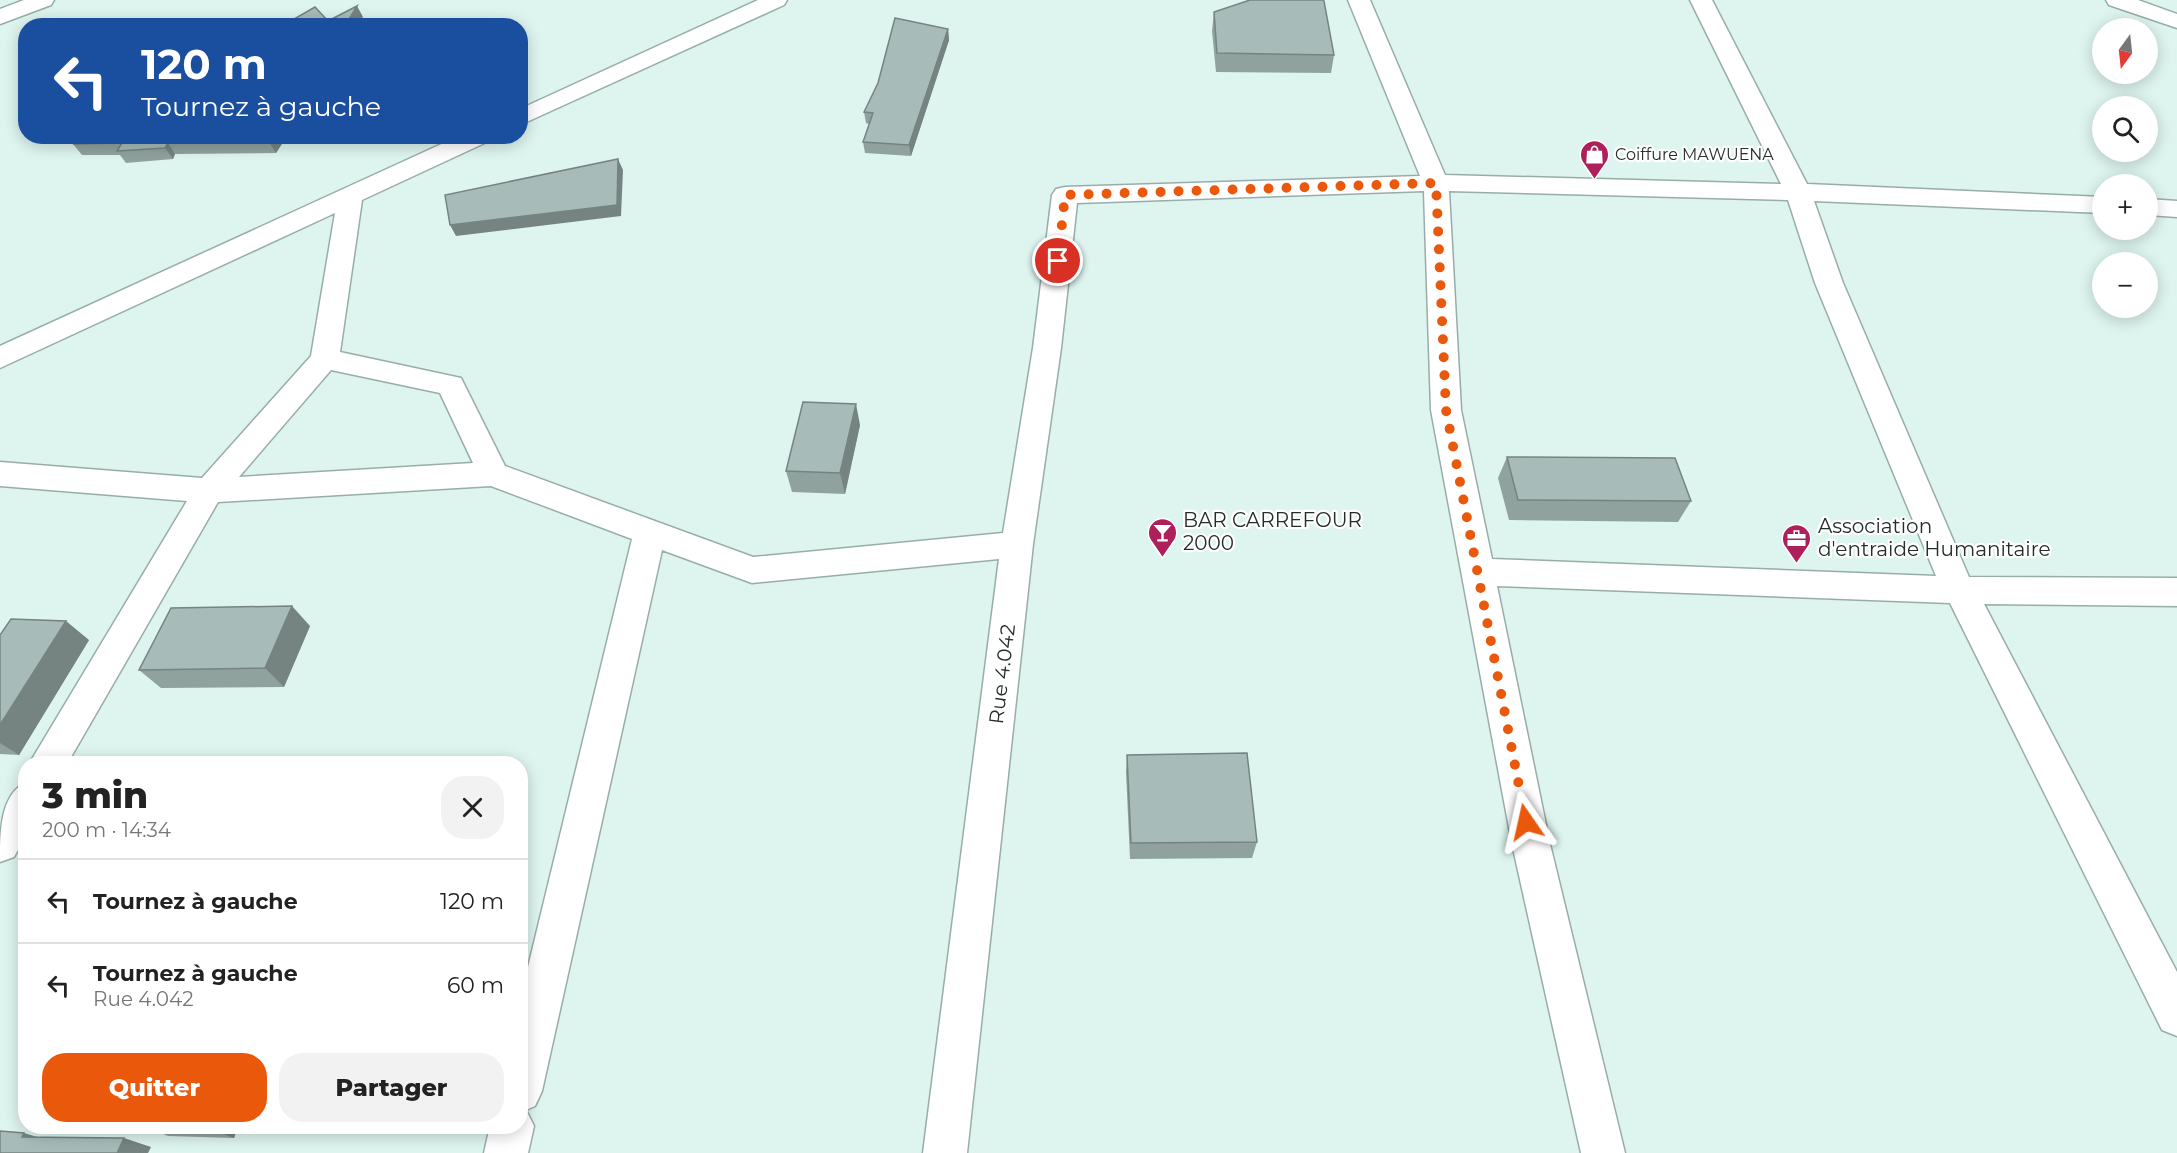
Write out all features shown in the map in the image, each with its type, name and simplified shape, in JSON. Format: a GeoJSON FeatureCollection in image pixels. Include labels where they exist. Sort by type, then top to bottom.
{"type":"FeatureCollection","features":[{"type":"Feature","properties":{"kind":"street"},"geometry":{"type":"LineString","coordinates":[[0,17],[43,0]]}},
{"type":"Feature","properties":{"kind":"street"},"geometry":{"type":"LineString","coordinates":[[528,114],[776,0]]}},
{"type":"Feature","properties":{"kind":"street"},"geometry":{"type":"LineString","coordinates":[[1359,0],[1436,183],[1446,410],[1531,844],[1603,1153]]}},
{"type":"Feature","properties":{"kind":"street"},"geometry":{"type":"LineString","coordinates":[[1701,0],[1798,192],[1829,284],[1960,590],[2177,1016]]}},
{"type":"Feature","properties":{"kind":"street"},"geometry":{"type":"LineString","coordinates":[[2117,0],[2177,21]]}},
{"type":"Feature","properties":{"kind":"street"},"geometry":{"type":"LineString","coordinates":[[0,358],[463,144]]}},
{"type":"Feature","properties":{"kind":"street"},"geometry":{"type":"LineString","coordinates":[[1436,183],[1798,192],[2092,205]]}},
{"type":"Feature","properties":{"kind":"street","name":"Rue 4.042"},"geometry":{"type":"LineString","coordinates":[[945,1153],[1017,544],[1047,348],[1065,195],[1436,183]]}},
{"type":"Feature","properties":{"kind":"street"},"geometry":{"type":"LineString","coordinates":[[52,756],[210,491],[325,359],[350,197]]}},
{"type":"Feature","properties":{"kind":"street"},"geometry":{"type":"LineString","coordinates":[[2162,208],[2177,232]]}},
{"type":"Feature","properties":{"kind":"street"},"geometry":{"type":"LineString","coordinates":[[325,359],[451,385],[493,474]]}},
{"type":"Feature","properties":{"kind":"street"},"geometry":{"type":"LineString","coordinates":[[0,474],[210,491],[493,474],[752,570],[1017,544]]}},
{"type":"Feature","properties":{"kind":"street"},"geometry":{"type":"LineString","coordinates":[[528,1057],[650,532]]}},
{"type":"Feature","properties":{"kind":"street"},"geometry":{"type":"LineString","coordinates":[[1477,572],[1960,590],[2177,592]]}},
{"type":"Feature","properties":{"kind":"street"},"geometry":{"type":"LineString","coordinates":[[0,844],[18,813]]}},
{"type":"Feature","properties":{"kind":"street"},"geometry":{"type":"LineString","coordinates":[[506,1153],[510,1134]]}},
{"type":"Feature","properties":{"kind":"building"},"geometry":{"type":"Polygon","coordinates":[[[1250,0],[1323,0],[1334,55],[1217,53],[1214,12],[1250,0]]]}},
{"type":"Feature","properties":{"kind":"building"},"geometry":{"type":"Polygon","coordinates":[[[357,6],[350,18],[334,18],[357,6]]]}},
{"type":"Feature","properties":{"kind":"building"},"geometry":{"type":"Polygon","coordinates":[[[315,7],[325,18],[296,18],[315,7]]]}},
{"type":"Feature","properties":{"kind":"building"},"geometry":{"type":"Polygon","coordinates":[[[895,18],[948,29],[909,145],[863,142],[873,113],[864,112],[878,83],[895,18]]]}},
{"type":"Feature","properties":{"kind":"building"},"geometry":{"type":"Polygon","coordinates":[[[121,144],[167,144],[165,148],[117,151],[121,144]]]}},
{"type":"Feature","properties":{"kind":"building"},"geometry":{"type":"Polygon","coordinates":[[[618,159],[617,205],[450,225],[445,195],[618,159]]]}},
{"type":"Feature","properties":{"kind":"building"},"geometry":{"type":"Polygon","coordinates":[[[803,402],[856,404],[840,473],[786,471],[803,402]]]}},
{"type":"Feature","properties":{"kind":"building"},"geometry":{"type":"Polygon","coordinates":[[[1507,457],[1675,458],[1691,501],[1518,500],[1507,457]]]}},
{"type":"Feature","properties":{"kind":"building"},"geometry":{"type":"Polygon","coordinates":[[[292,606],[265,668],[139,670],[171,608],[292,606]]]}},
{"type":"Feature","properties":{"kind":"building"},"geometry":{"type":"Polygon","coordinates":[[[11,619],[66,621],[0,725],[0,635],[11,619]]]}},
{"type":"Feature","properties":{"kind":"building"},"geometry":{"type":"Polygon","coordinates":[[[1247,753],[1257,842],[1131,843],[1127,755],[1247,753]]]}},
{"type":"Feature","properties":{"kind":"building"},"geometry":{"type":"Polygon","coordinates":[[[0,1131],[24,1134],[22,1137],[124,1138],[117,1153],[0,1153],[0,1131]]]}},
{"type":"Feature","properties":{"kind":"place","name":"Coiffure MAWUENA"},"geometry":{"type":"Point","coordinates":[1594,180]}},
{"type":"Feature","properties":{"kind":"place","name":"BAR CARREFOUR 2000"},"geometry":{"type":"Point","coordinates":[1162,558]}},
{"type":"Feature","properties":{"kind":"place","name":"Association d'entraide Humanitaire"},"geometry":{"type":"Point","coordinates":[1797,564]}},
{"type":"Feature","properties":{"kind":"route"},"geometry":{"type":"LineString","coordinates":[[1058,261],[1065,195],[1436,183],[1446,410],[1526,822]]}}]}
